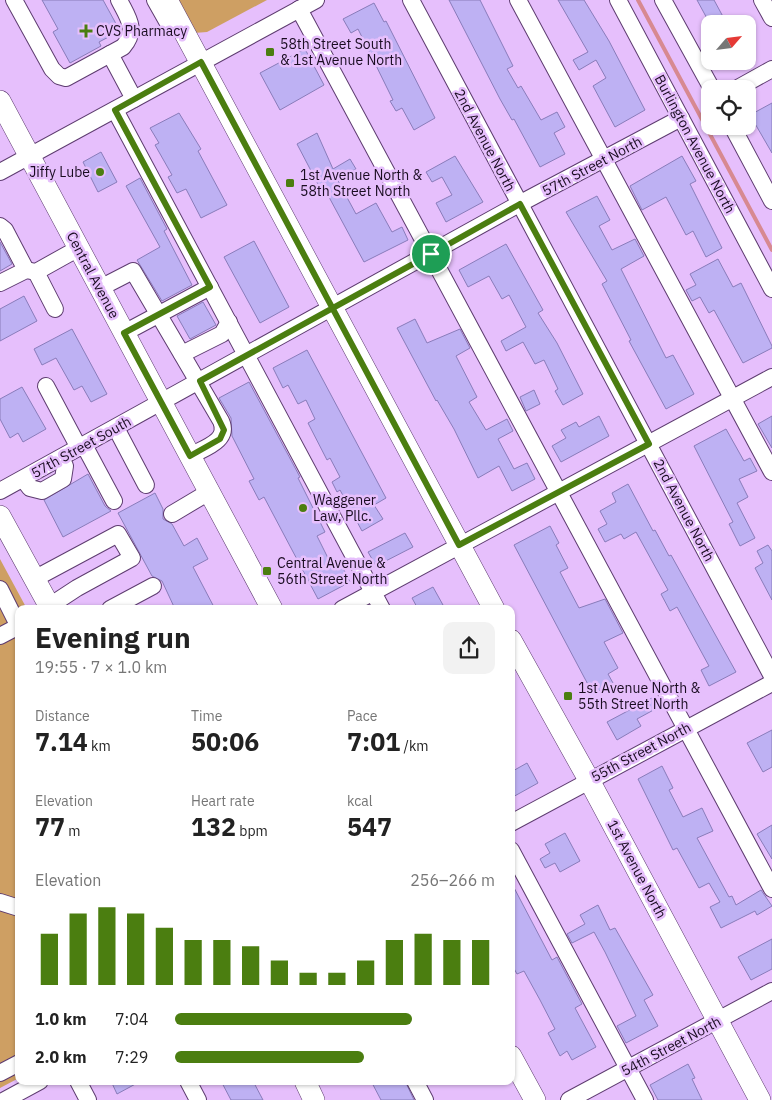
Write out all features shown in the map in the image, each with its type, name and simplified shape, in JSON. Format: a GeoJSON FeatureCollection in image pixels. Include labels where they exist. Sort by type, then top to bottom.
{"type":"FeatureCollection","features":[{"type":"Feature","properties":{"kind":"main road"},"geometry":{"type":"LineString","coordinates":[[167,0],[331,309],[492,605]]}},
{"type":"Feature","properties":{"kind":"main road","name":"Central Avenue"},"geometry":{"type":"LineString","coordinates":[[2,112],[30,157],[270,605]]}},
{"type":"Feature","properties":{"kind":"main road"},"geometry":{"type":"LineString","coordinates":[[0,516],[47,605]]}},
{"type":"Feature","properties":{"kind":"main road","name":"1st Avenue North"},"geometry":{"type":"LineString","coordinates":[[515,647],[589,780],[760,1100]]}},
{"type":"Feature","properties":{"kind":"main road"},"geometry":{"type":"LineString","coordinates":[[515,1063],[535,1100]]}},
{"type":"Feature","properties":{"kind":"main road"},"geometry":{"type":"LineString","coordinates":[[306,1085],[314,1100]]}},
{"type":"Feature","properties":{"kind":"street"},"geometry":{"type":"LineString","coordinates":[[14,0],[52,69],[59,76],[66,78],[123,47],[132,33],[131,25],[119,0]]}},
{"type":"Feature","properties":{"kind":"street"},"geometry":{"type":"LineString","coordinates":[[155,0],[181,48],[201,62]]}},
{"type":"Feature","properties":{"kind":"street"},"geometry":{"type":"LineString","coordinates":[[0,172],[316,0]]}},
{"type":"Feature","properties":{"kind":"street","name":"2nd Avenue North"},"geometry":{"type":"LineString","coordinates":[[411,0],[772,676]]}},
{"type":"Feature","properties":{"kind":"street"},"geometry":{"type":"LineString","coordinates":[[518,0],[772,472]]}},
{"type":"Feature","properties":{"kind":"street","name":"Burlington Avenue North"},"geometry":{"type":"LineString","coordinates":[[618,0],[772,289]]}},
{"type":"Feature","properties":{"kind":"street"},"geometry":{"type":"LineString","coordinates":[[663,0],[707,80]]}},
{"type":"Feature","properties":{"kind":"street"},"geometry":{"type":"LineString","coordinates":[[762,0],[772,18]]}},
{"type":"Feature","properties":{"kind":"street"},"geometry":{"type":"LineString","coordinates":[[299,9],[772,889]]}},
{"type":"Feature","properties":{"kind":"street"},"geometry":{"type":"LineString","coordinates":[[110,54],[134,99]]}},
{"type":"Feature","properties":{"kind":"street"},"geometry":{"type":"LineString","coordinates":[[752,80],[772,69]]}},
{"type":"Feature","properties":{"kind":"street"},"geometry":{"type":"LineString","coordinates":[[115,110],[380,605]]}},
{"type":"Feature","properties":{"kind":"street","name":"57th Street North"},"geometry":{"type":"LineString","coordinates":[[161,402],[520,204],[681,118]]}},
{"type":"Feature","properties":{"kind":"street"},"geometry":{"type":"LineString","coordinates":[[737,135],[772,201]]}},
{"type":"Feature","properties":{"kind":"street"},"geometry":{"type":"LineString","coordinates":[[0,226],[5,230],[55,309]]}},
{"type":"Feature","properties":{"kind":"street"},"geometry":{"type":"LineString","coordinates":[[0,283],[31,271],[79,248]]}},
{"type":"Feature","properties":{"kind":"street"},"geometry":{"type":"LineString","coordinates":[[100,288],[133,271],[158,316],[200,381],[224,430],[220,439],[190,456]]}},
{"type":"Feature","properties":{"kind":"street"},"geometry":{"type":"LineString","coordinates":[[124,333],[210,287]]}},
{"type":"Feature","properties":{"kind":"street"},"geometry":{"type":"LineString","coordinates":[[182,354],[222,334],[229,322]]}},
{"type":"Feature","properties":{"kind":"street"},"geometry":{"type":"LineString","coordinates":[[349,605],[772,377]]}},
{"type":"Feature","properties":{"kind":"street"},"geometry":{"type":"LineString","coordinates":[[46,386],[114,501]]}},
{"type":"Feature","properties":{"kind":"street","name":"57th Street South"},"geometry":{"type":"LineString","coordinates":[[0,492],[161,402]]}},
{"type":"Feature","properties":{"kind":"street"},"geometry":{"type":"LineString","coordinates":[[116,428],[146,484]]}},
{"type":"Feature","properties":{"kind":"street"},"geometry":{"type":"LineString","coordinates":[[172,514],[210,492]]}},
{"type":"Feature","properties":{"kind":"street"},"geometry":{"type":"LineString","coordinates":[[34,579],[118,534],[132,558],[77,588],[52,605]]}},
{"type":"Feature","properties":{"kind":"street"},"geometry":{"type":"LineString","coordinates":[[117,605],[153,586]]}},
{"type":"Feature","properties":{"kind":"street"},"geometry":{"type":"LineString","coordinates":[[0,589],[15,618]]}},
{"type":"Feature","properties":{"kind":"street"},"geometry":{"type":"LineString","coordinates":[[0,636],[15,628]]}},
{"type":"Feature","properties":{"kind":"street","name":"55th Street North"},"geometry":{"type":"LineString","coordinates":[[515,821],[772,683]]}},
{"type":"Feature","properties":{"kind":"street"},"geometry":{"type":"LineString","coordinates":[[515,857],[644,1100]]}},
{"type":"Feature","properties":{"kind":"street"},"geometry":{"type":"LineString","coordinates":[[0,902],[15,907]]}},
{"type":"Feature","properties":{"kind":"street","name":"54th Street North"},"geometry":{"type":"LineString","coordinates":[[569,1100],[772,991]]}},
{"type":"Feature","properties":{"kind":"street"},"geometry":{"type":"LineString","coordinates":[[0,1073],[15,1066]]}},
{"type":"Feature","properties":{"kind":"street"},"geometry":{"type":"LineString","coordinates":[[5,1100],[33,1085]]}},
{"type":"Feature","properties":{"kind":"street"},"geometry":{"type":"LineString","coordinates":[[80,1085],[88,1100]]}},
{"type":"Feature","properties":{"kind":"street"},"geometry":{"type":"LineString","coordinates":[[190,1085],[198,1100]]}},
{"type":"Feature","properties":{"kind":"street"},"geometry":{"type":"LineString","coordinates":[[417,1085],[425,1100]]}},
{"type":"Feature","properties":{"kind":"shaded area"},"geometry":{"type":"Polygon","coordinates":[[[176,0],[267,0],[207,32],[194,33],[176,0]]]}},
{"type":"Feature","properties":{"kind":"shaded area"},"geometry":{"type":"Polygon","coordinates":[[[0,559],[25,605],[15,605],[15,1080],[0,1088],[0,559]]]}},
{"type":"Feature","properties":{"kind":"building","name":"CVS Pharmacy"},"geometry":{"type":"Polygon","coordinates":[[[42,0],[103,0],[120,31],[99,42],[101,46],[70,63],[53,32],[58,29],[42,0]]]}},
{"type":"Feature","properties":{"kind":"building"},"geometry":{"type":"Polygon","coordinates":[[[449,0],[480,0],[513,66],[507,69],[518,88],[521,86],[541,120],[557,112],[565,127],[554,133],[565,154],[540,167],[514,119],[512,120],[500,99],[449,0]]]}},
{"type":"Feature","properties":{"kind":"building"},"geometry":{"type":"Polygon","coordinates":[[[558,0],[584,0],[609,41],[645,110],[615,127],[593,86],[606,78],[596,60],[579,70],[573,60],[588,52],[558,0]]]}},
{"type":"Feature","properties":{"kind":"building"},"geometry":{"type":"Polygon","coordinates":[[[697,0],[714,0],[722,15],[705,15],[697,0]]]}},
{"type":"Feature","properties":{"kind":"building"},"geometry":{"type":"Polygon","coordinates":[[[374,3],[384,22],[386,21],[435,118],[414,130],[402,108],[396,111],[390,101],[393,100],[358,29],[351,33],[343,19],[374,3]]]}},
{"type":"Feature","properties":{"kind":"building"},"geometry":{"type":"Polygon","coordinates":[[[305,49],[324,85],[280,110],[260,73],[305,49]]]}},
{"type":"Feature","properties":{"kind":"building"},"geometry":{"type":"Polygon","coordinates":[[[772,103],[772,153],[756,125],[756,112],[772,103]]]}},
{"type":"Feature","properties":{"kind":"building"},"geometry":{"type":"Polygon","coordinates":[[[179,113],[201,149],[198,151],[227,205],[201,218],[186,189],[177,193],[168,177],[172,175],[155,145],[159,143],[150,128],[179,113]]]}},
{"type":"Feature","properties":{"kind":"building"},"geometry":{"type":"Polygon","coordinates":[[[317,133],[333,169],[350,159],[356,169],[337,179],[356,214],[376,203],[392,232],[402,227],[408,240],[364,262],[323,186],[320,188],[297,144],[317,133]]]}},
{"type":"Feature","properties":{"kind":"building","name":"Jiffy Lube"},"geometry":{"type":"Polygon","coordinates":[[[101,152],[117,182],[98,192],[83,162],[101,152]]]}},
{"type":"Feature","properties":{"kind":"building"},"geometry":{"type":"Polygon","coordinates":[[[455,156],[483,202],[446,222],[436,203],[452,195],[442,177],[432,182],[426,172],[455,156]]]}},
{"type":"Feature","properties":{"kind":"building"},"geometry":{"type":"Polygon","coordinates":[[[682,156],[696,181],[690,184],[722,248],[706,257],[693,231],[686,235],[666,197],[642,210],[630,186],[682,156]]]}},
{"type":"Feature","properties":{"kind":"building"},"geometry":{"type":"Polygon","coordinates":[[[140,178],[167,229],[164,231],[192,285],[162,301],[137,260],[160,247],[126,186],[140,178]]]}},
{"type":"Feature","properties":{"kind":"building"},"geometry":{"type":"Polygon","coordinates":[[[597,196],[610,220],[599,226],[612,250],[635,239],[644,256],[621,269],[666,358],[673,355],[694,394],[666,409],[629,341],[631,340],[602,284],[607,281],[566,212],[597,196]]]}},
{"type":"Feature","properties":{"kind":"building"},"geometry":{"type":"Polygon","coordinates":[[[254,241],[289,307],[260,323],[224,257],[254,241]]]}},
{"type":"Feature","properties":{"kind":"building"},"geometry":{"type":"Polygon","coordinates":[[[0,242],[12,264],[0,271],[0,242]]]}},
{"type":"Feature","properties":{"kind":"building"},"geometry":{"type":"Polygon","coordinates":[[[506,244],[543,310],[538,313],[557,343],[583,394],[563,405],[555,391],[558,389],[544,360],[535,364],[523,342],[506,351],[501,341],[526,327],[509,295],[502,299],[489,276],[468,287],[459,270],[506,244]]]}},
{"type":"Feature","properties":{"kind":"building"},"geometry":{"type":"Polygon","coordinates":[[[718,259],[733,287],[741,283],[772,346],[772,348],[743,363],[714,310],[709,313],[700,297],[692,301],[686,290],[696,285],[690,274],[718,259]]]}},
{"type":"Feature","properties":{"kind":"building"},"geometry":{"type":"Polygon","coordinates":[[[24,296],[37,321],[0,341],[0,309],[24,296]]]}},
{"type":"Feature","properties":{"kind":"building"},"geometry":{"type":"Polygon","coordinates":[[[203,302],[216,325],[190,339],[177,316],[203,302]]]}},
{"type":"Feature","properties":{"kind":"building"},"geometry":{"type":"Polygon","coordinates":[[[415,319],[427,343],[460,329],[470,348],[456,356],[477,397],[469,402],[486,430],[507,419],[513,431],[498,439],[514,469],[527,463],[535,479],[512,491],[499,466],[478,478],[454,429],[436,401],[397,328],[415,319]]]}},
{"type":"Feature","properties":{"kind":"building"},"geometry":{"type":"Polygon","coordinates":[[[72,329],[107,394],[91,402],[82,386],[74,390],[56,358],[42,365],[34,349],[72,329]]]}},
{"type":"Feature","properties":{"kind":"building"},"geometry":{"type":"Polygon","coordinates":[[[307,350],[386,498],[374,505],[383,519],[362,531],[340,490],[337,492],[332,482],[340,477],[330,458],[327,460],[308,423],[315,419],[306,400],[298,404],[288,385],[283,388],[273,368],[307,350]]]}},
{"type":"Feature","properties":{"kind":"building"},"geometry":{"type":"Polygon","coordinates":[[[249,382],[300,477],[298,478],[325,532],[317,536],[333,568],[341,564],[350,582],[318,599],[264,497],[259,500],[249,481],[254,479],[232,436],[231,418],[219,398],[249,382]]]}},
{"type":"Feature","properties":{"kind":"building"},"geometry":{"type":"Polygon","coordinates":[[[22,387],[46,429],[23,442],[18,433],[10,438],[0,419],[0,399],[22,387]]]}},
{"type":"Feature","properties":{"kind":"building"},"geometry":{"type":"Polygon","coordinates":[[[534,390],[540,404],[526,411],[520,397],[534,390]]]}},
{"type":"Feature","properties":{"kind":"building"},"geometry":{"type":"Polygon","coordinates":[[[599,416],[609,436],[561,462],[552,446],[566,438],[561,430],[576,422],[579,427],[599,416]]]}},
{"type":"Feature","properties":{"kind":"building"},"geometry":{"type":"Polygon","coordinates":[[[772,416],[772,448],[758,424],[772,416]]]}},
{"type":"Feature","properties":{"kind":"building"},"geometry":{"type":"Polygon","coordinates":[[[726,429],[744,461],[750,458],[757,471],[739,479],[748,497],[737,503],[755,538],[740,546],[729,524],[733,522],[694,446],[726,429]]]}},
{"type":"Feature","properties":{"kind":"building"},"geometry":{"type":"Polygon","coordinates":[[[88,474],[105,506],[111,511],[63,537],[44,500],[88,474]]]}},
{"type":"Feature","properties":{"kind":"building"},"geometry":{"type":"Polygon","coordinates":[[[628,484],[653,531],[655,530],[669,556],[671,555],[736,672],[709,686],[701,670],[709,666],[677,607],[670,611],[661,594],[668,590],[636,532],[624,539],[621,534],[605,542],[598,529],[607,524],[600,511],[616,502],[612,493],[628,484]]]}},
{"type":"Feature","properties":{"kind":"building"},"geometry":{"type":"Polygon","coordinates":[[[155,493],[163,509],[163,519],[172,524],[184,546],[197,538],[208,559],[193,567],[213,605],[173,605],[162,581],[152,576],[118,513],[155,493]]]}},
{"type":"Feature","properties":{"kind":"building"},"geometry":{"type":"Polygon","coordinates":[[[550,526],[559,543],[556,545],[568,568],[560,572],[579,608],[605,599],[623,633],[604,642],[618,668],[608,674],[613,683],[593,694],[514,545],[550,526]]]}},
{"type":"Feature","properties":{"kind":"building"},"geometry":{"type":"Polygon","coordinates":[[[405,533],[413,547],[376,566],[368,552],[405,533]]]}},
{"type":"Feature","properties":{"kind":"building"},"geometry":{"type":"Polygon","coordinates":[[[768,545],[772,551],[772,600],[755,568],[763,563],[757,551],[768,545]]]}},
{"type":"Feature","properties":{"kind":"building"},"geometry":{"type":"Polygon","coordinates":[[[433,587],[443,605],[416,605],[412,598],[433,587]]]}},
{"type":"Feature","properties":{"kind":"building"},"geometry":{"type":"Polygon","coordinates":[[[654,697],[659,707],[637,719],[641,726],[617,740],[607,722],[654,697]]]}},
{"type":"Feature","properties":{"kind":"building"},"geometry":{"type":"Polygon","coordinates":[[[772,730],[772,767],[763,772],[747,743],[772,730]]]}},
{"type":"Feature","properties":{"kind":"building"},"geometry":{"type":"Polygon","coordinates":[[[527,763],[538,783],[515,796],[515,770],[527,763]]]}},
{"type":"Feature","properties":{"kind":"building"},"geometry":{"type":"Polygon","coordinates":[[[662,766],[673,788],[669,790],[683,817],[702,808],[713,831],[697,838],[729,897],[732,896],[736,905],[761,890],[772,906],[757,915],[755,911],[721,928],[710,907],[720,902],[709,883],[699,888],[677,848],[673,850],[638,779],[662,766]]]}},
{"type":"Feature","properties":{"kind":"building"},"geometry":{"type":"Polygon","coordinates":[[[772,825],[772,859],[757,834],[772,825]]]}},
{"type":"Feature","properties":{"kind":"building"},"geometry":{"type":"Polygon","coordinates":[[[565,833],[580,861],[560,872],[555,863],[545,868],[540,859],[550,853],[545,844],[565,833]]]}},
{"type":"Feature","properties":{"kind":"building"},"geometry":{"type":"Polygon","coordinates":[[[515,890],[552,960],[557,957],[582,1004],[575,1008],[596,1047],[572,1060],[567,1051],[560,1056],[548,1033],[555,1029],[540,1000],[524,971],[517,974],[515,970],[515,890]]]}},
{"type":"Feature","properties":{"kind":"building"},"geometry":{"type":"Polygon","coordinates":[[[598,905],[610,930],[615,928],[653,995],[644,1000],[658,1026],[626,1043],[617,1026],[636,1016],[605,952],[594,932],[572,943],[567,934],[585,924],[580,915],[598,905]]]}},
{"type":"Feature","properties":{"kind":"building"},"geometry":{"type":"Polygon","coordinates":[[[772,939],[772,969],[751,980],[738,957],[772,939]]]}},
{"type":"Feature","properties":{"kind":"building"},"geometry":{"type":"Polygon","coordinates":[[[688,1064],[695,1078],[692,1079],[702,1100],[658,1100],[650,1085],[688,1064]]]}},
{"type":"Feature","properties":{"kind":"building"},"geometry":{"type":"Polygon","coordinates":[[[113,1085],[134,1085],[117,1094],[113,1085]]]}},
{"type":"Feature","properties":{"kind":"building"},"geometry":{"type":"Polygon","coordinates":[[[223,1085],[255,1085],[263,1100],[231,1100],[223,1085]]]}},
{"type":"Feature","properties":{"kind":"building"},"geometry":{"type":"Polygon","coordinates":[[[373,1085],[407,1085],[414,1100],[381,1100],[373,1085]]]}},
{"type":"Feature","properties":{"kind":"waterway"},"geometry":{"type":"LineString","coordinates":[[638,0],[772,250]]}},
{"type":"Feature","properties":{"kind":"place","name":"CVS Pharmacy"},"geometry":{"type":"Point","coordinates":[86,31]}},
{"type":"Feature","properties":{"kind":"place","name":"58th Street South & 1st Avenue North"},"geometry":{"type":"Point","coordinates":[270,52]}},
{"type":"Feature","properties":{"kind":"place","name":"Jiffy Lube"},"geometry":{"type":"Point","coordinates":[100,172]}},
{"type":"Feature","properties":{"kind":"place","name":"1st Avenue North & 58th Street North"},"geometry":{"type":"Point","coordinates":[290,183]}},
{"type":"Feature","properties":{"kind":"place","name":"Waggener Law, Pllc."},"geometry":{"type":"Point","coordinates":[303,508]}},
{"type":"Feature","properties":{"kind":"place","name":"Central Avenue & 56th Street North"},"geometry":{"type":"Point","coordinates":[267,571]}},
{"type":"Feature","properties":{"kind":"place","name":"1st Avenue North & 55th Street North"},"geometry":{"type":"Point","coordinates":[568,696]}},
{"type":"Feature","properties":{"kind":"route"},"geometry":{"type":"LineString","coordinates":[[431,254],[331,309],[200,381],[224,430],[220,439],[190,456],[124,333],[210,287],[115,110],[201,62],[331,309],[459,545],[649,444],[520,204],[431,254]]}}]}
